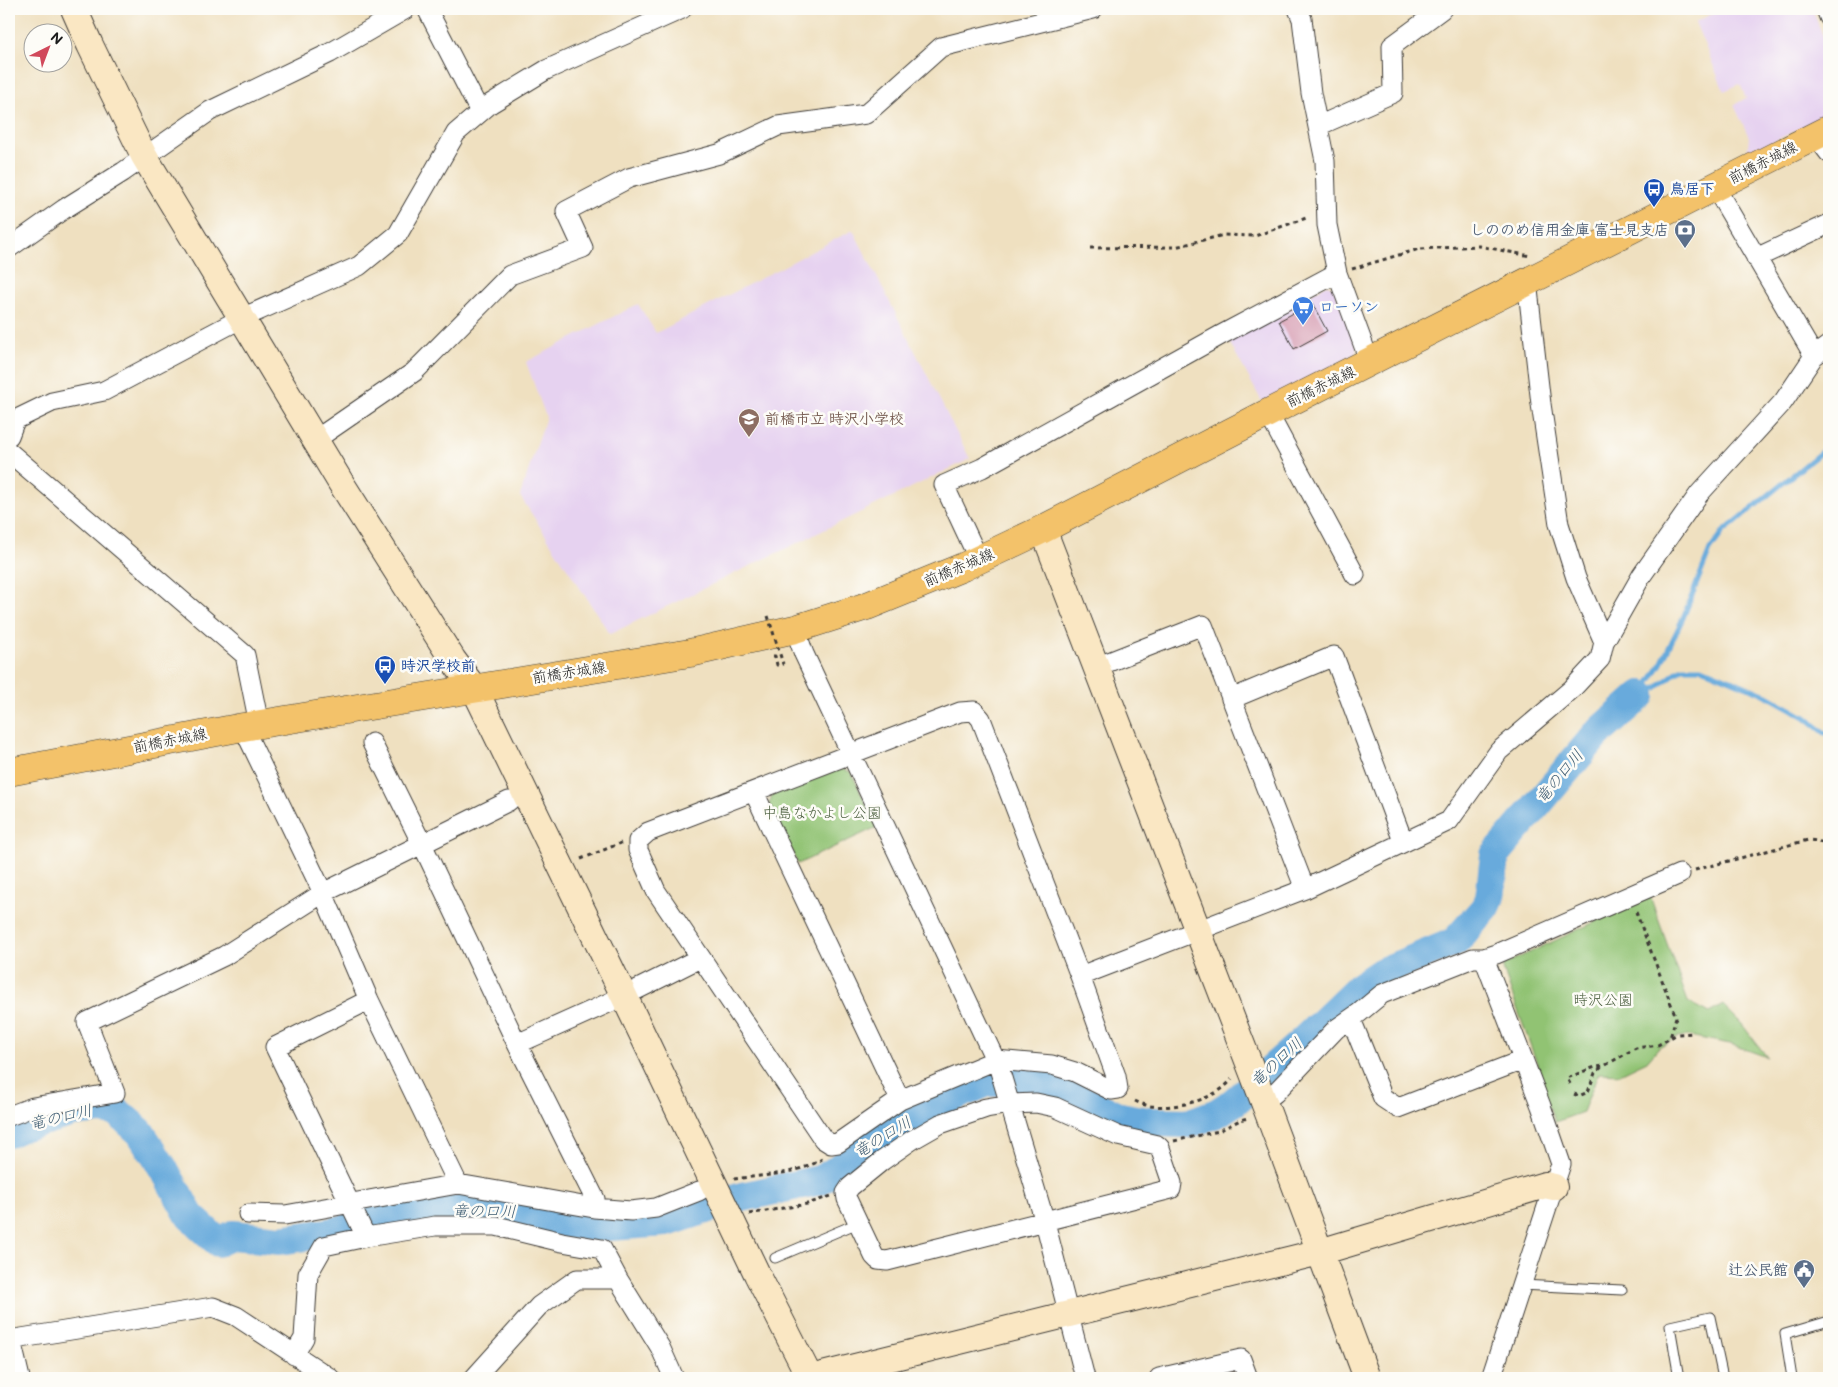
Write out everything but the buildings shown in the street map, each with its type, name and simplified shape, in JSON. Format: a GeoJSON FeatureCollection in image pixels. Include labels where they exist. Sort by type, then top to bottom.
{"type":"FeatureCollection","features":[{"type":"Feature","properties":{"kind":"main road","name":"前橋赤城線"},"geometry":{"type":"LineString","coordinates":[[9,772],[251,726],[690,653],[795,629],[867,606],[979,560],[1043,529],[1715,187],[1825,139]]}},
{"type":"Feature","properties":{"kind":"street"},"geometry":{"type":"LineString","coordinates":[[74,9],[144,156],[315,440],[453,660],[474,688],[725,1199],[810,1378],[1320,1252],[1545,1185],[1554,1187]]}},
{"type":"Feature","properties":{"kind":"street"},"geometry":{"type":"LineString","coordinates":[[9,248],[210,111],[330,53],[406,9]]}},
{"type":"Feature","properties":{"kind":"street"},"geometry":{"type":"LineString","coordinates":[[427,9],[480,112]]}},
{"type":"Feature","properties":{"kind":"street"},"geometry":{"type":"LineString","coordinates":[[9,436],[14,420],[52,402],[104,391],[242,318],[359,266],[398,234],[456,134],[490,104],[546,70],[682,9]]}},
{"type":"Feature","properties":{"kind":"street"},"geometry":{"type":"LineString","coordinates":[[315,440],[414,372],[510,275],[583,248],[566,210],[629,178],[718,154],[778,126],[866,114],[941,47],[1093,9]]}},
{"type":"Feature","properties":{"kind":"street"},"geometry":{"type":"LineString","coordinates":[[1298,9],[1302,19],[1312,93],[1325,161],[1327,225],[1337,273],[1370,362]]}},
{"type":"Feature","properties":{"kind":"street"},"geometry":{"type":"LineString","coordinates":[[1318,126],[1393,93],[1392,46],[1442,9]]}},
{"type":"Feature","properties":{"kind":"street"},"geometry":{"type":"LineString","coordinates":[[1826,9],[1829,17]]}},
{"type":"Feature","properties":{"kind":"street"},"geometry":{"type":"LineString","coordinates":[[1080,976],[1305,889],[1448,821],[1499,751],[1572,689],[1600,659],[1604,642],[1642,575],[1699,494],[1783,402],[1822,351],[1756,258],[1715,187]]}},
{"type":"Feature","properties":{"kind":"street"},"geometry":{"type":"LineString","coordinates":[[1756,258],[1829,224]]}},
{"type":"Feature","properties":{"kind":"street"},"geometry":{"type":"LineString","coordinates":[[979,560],[944,485],[982,468],[1337,273]]}},
{"type":"Feature","properties":{"kind":"street"},"geometry":{"type":"LineString","coordinates":[[1528,282],[1541,404],[1559,524],[1576,578],[1604,642]]}},
{"type":"Feature","properties":{"kind":"street"},"geometry":{"type":"LineString","coordinates":[[1268,413],[1355,575]]}},
{"type":"Feature","properties":{"kind":"street"},"geometry":{"type":"LineString","coordinates":[[9,452],[245,655],[251,726],[369,1000],[458,1184]]}},
{"type":"Feature","properties":{"kind":"street"},"geometry":{"type":"LineString","coordinates":[[1043,529],[1196,931],[1243,1072],[1259,1105],[1320,1252],[1367,1378]]}},
{"type":"Feature","properties":{"kind":"street"},"geometry":{"type":"LineString","coordinates":[[1096,667],[1203,625],[1305,889]]}},
{"type":"Feature","properties":{"kind":"street"},"geometry":{"type":"LineString","coordinates":[[795,629],[804,654],[997,1064],[1046,1222],[1086,1378]]}},
{"type":"Feature","properties":{"kind":"street"},"geometry":{"type":"LineString","coordinates":[[1230,699],[1334,656],[1403,841]]}},
{"type":"Feature","properties":{"kind":"street"},"geometry":{"type":"LineString","coordinates":[[974,711],[981,719],[1080,976],[1116,1076],[1118,1089],[1111,1090],[1075,1072],[1052,1065],[997,1064],[900,1100],[838,1142],[831,1144],[824,1138],[656,891],[638,850],[638,841],[648,832],[851,754],[960,712],[974,711]]}},
{"type":"Feature","properties":{"kind":"street"},"geometry":{"type":"LineString","coordinates":[[372,743],[517,1044],[595,1199],[594,1208]]}},
{"type":"Feature","properties":{"kind":"street"},"geometry":{"type":"LineString","coordinates":[[754,792],[900,1100]]}},
{"type":"Feature","properties":{"kind":"street"},"geometry":{"type":"LineString","coordinates":[[9,1116],[32,1107],[115,1093],[87,1022],[224,956],[323,893],[509,801]]}},
{"type":"Feature","properties":{"kind":"street"},"geometry":{"type":"LineString","coordinates":[[1259,1105],[1275,1093],[1336,1028],[1382,994],[1472,958],[1484,958],[1680,874]]}},
{"type":"Feature","properties":{"kind":"street"},"geometry":{"type":"LineString","coordinates":[[517,1044],[624,996],[700,958]]}},
{"type":"Feature","properties":{"kind":"street"},"geometry":{"type":"LineString","coordinates":[[1484,958],[1561,1164],[1491,1378]]}},
{"type":"Feature","properties":{"kind":"street"},"geometry":{"type":"LineString","coordinates":[[365,1235],[275,1047],[369,1000]]}},
{"type":"Feature","properties":{"kind":"street"},"geometry":{"type":"LineString","coordinates":[[1351,1018],[1382,1098],[1398,1108],[1523,1060]]}},
{"type":"Feature","properties":{"kind":"street"},"geometry":{"type":"LineString","coordinates":[[1009,1100],[1036,1102],[1055,1107],[1109,1133],[1157,1145],[1160,1148],[1172,1183],[1171,1190],[883,1261],[878,1260],[874,1256],[847,1199],[846,1193],[850,1187],[882,1161],[912,1140],[940,1124],[1009,1100]]}},
{"type":"Feature","properties":{"kind":"street"},"geometry":{"type":"LineString","coordinates":[[248,1214],[285,1215],[350,1205],[458,1184],[594,1208],[631,1211],[725,1199]]}},
{"type":"Feature","properties":{"kind":"street"},"geometry":{"type":"LineString","coordinates":[[294,1355],[304,1338],[308,1274],[324,1246],[365,1235],[435,1226],[496,1226],[562,1242],[602,1249],[618,1279],[660,1347],[674,1378]]}},
{"type":"Feature","properties":{"kind":"street"},"geometry":{"type":"LineString","coordinates":[[474,1378],[539,1306],[576,1279],[618,1279]]}},
{"type":"Feature","properties":{"kind":"street"},"geometry":{"type":"LineString","coordinates":[[20,1378],[10,1340],[213,1307],[236,1316],[330,1378]]}},
{"type":"Feature","properties":{"kind":"street"},"geometry":{"type":"LineString","coordinates":[[1159,1378],[1241,1359],[1248,1378]]}},
{"type":"Feature","properties":{"kind":"lane"},"geometry":{"type":"LineString","coordinates":[[775,1258],[858,1223]]}},
{"type":"Feature","properties":{"kind":"lane"},"geometry":{"type":"LineString","coordinates":[[1521,1285],[1622,1290]]}},
{"type":"Feature","properties":{"kind":"lane"},"geometry":{"type":"LineString","coordinates":[[1679,1378],[1670,1326],[1710,1317],[1723,1378]]}},
{"type":"Feature","properties":{"kind":"lane"},"geometry":{"type":"LineString","coordinates":[[1792,1378],[1786,1334],[1829,1321]]}},
{"type":"Feature","properties":{"kind":"path"},"geometry":{"type":"LineString","coordinates":[[1090,248],[1175,247],[1224,235],[1255,236],[1326,211]]}},
{"type":"Feature","properties":{"kind":"path"},"geometry":{"type":"LineString","coordinates":[[1337,273],[1419,248],[1479,246],[1532,256],[1555,268]]}},
{"type":"Feature","properties":{"kind":"path"},"geometry":{"type":"LineString","coordinates":[[765,658],[774,656],[777,665],[783,664],[768,616]]}},
{"type":"Feature","properties":{"kind":"path"},"geometry":{"type":"LineString","coordinates":[[1680,874],[1808,840],[1818,841],[1829,846]]}},
{"type":"Feature","properties":{"kind":"path"},"geometry":{"type":"LineString","coordinates":[[574,862],[624,842]]}},
{"type":"Feature","properties":{"kind":"path"},"geometry":{"type":"LineString","coordinates":[[1628,895],[1636,910],[1676,1017],[1670,1038]]}},
{"type":"Feature","properties":{"kind":"path"},"geometry":{"type":"LineString","coordinates":[[1574,1094],[1579,1096],[1588,1092],[1595,1073],[1636,1048],[1658,1045],[1676,1034],[1693,1034]]}},
{"type":"Feature","properties":{"kind":"path"},"geometry":{"type":"LineString","coordinates":[[1570,1084],[1567,1078],[1595,1067],[1604,1066]]}},
{"type":"Feature","properties":{"kind":"path"},"geometry":{"type":"LineString","coordinates":[[1135,1101],[1148,1106],[1165,1106],[1200,1101],[1228,1084],[1243,1072]]}},
{"type":"Feature","properties":{"kind":"path"},"geometry":{"type":"LineString","coordinates":[[1171,1142],[1219,1131],[1240,1120],[1259,1105]]}},
{"type":"Feature","properties":{"kind":"path"},"geometry":{"type":"LineString","coordinates":[[725,1199],[812,1166],[825,1158]]}},
{"type":"Feature","properties":{"kind":"path"},"geometry":{"type":"LineString","coordinates":[[725,1199],[807,1204],[832,1196]]}},
{"type":"Feature","properties":{"kind":"shaded area"},"geometry":{"type":"Polygon","coordinates":[[[1723,9],[1812,9],[1829,51],[1829,114],[1747,154],[1749,137],[1734,105],[1746,98],[1740,84],[1724,91],[1695,22],[1723,9]]]}},
{"type":"Feature","properties":{"kind":"shaded area","name":"前橋市立 時沢小学校"},"geometry":{"type":"Polygon","coordinates":[[[853,230],[970,459],[610,634],[520,496],[546,417],[526,362],[638,304],[656,333],[853,230]]]}},
{"type":"Feature","properties":{"kind":"shaded area"},"geometry":{"type":"Polygon","coordinates":[[[1327,285],[1334,288],[1357,346],[1354,359],[1267,404],[1261,400],[1230,343],[1233,335],[1327,285]]]}},
{"type":"Feature","properties":{"kind":"green space","name":"中島なかよし公園"},"geometry":{"type":"Polygon","coordinates":[[[840,768],[851,772],[877,827],[798,864],[769,805],[772,795],[840,768]]]}},
{"type":"Feature","properties":{"kind":"green space","name":"時沢公園"},"geometry":{"type":"Polygon","coordinates":[[[1650,896],[1688,1002],[1709,1013],[1723,1005],[1741,1023],[1767,1057],[1730,1044],[1689,1036],[1677,1037],[1659,1047],[1647,1061],[1620,1074],[1600,1073],[1597,1076],[1583,1112],[1555,1122],[1542,1087],[1544,1083],[1503,969],[1505,964],[1650,896]]]}},
{"type":"Feature","properties":{"kind":"waterway","name":"竜の口川"},"geometry":{"type":"LineString","coordinates":[[1641,695],[1661,664],[1683,618],[1710,550],[1723,532],[1820,453],[1829,448]]}},
{"type":"Feature","properties":{"kind":"waterway","name":"竜の口川"},"geometry":{"type":"LineString","coordinates":[[1642,695],[1656,688],[1682,668],[1702,668],[1764,694],[1805,717],[1825,733],[1829,733]]}},
{"type":"Feature","properties":{"kind":"waterway","name":"竜の口川"},"geometry":{"type":"LineString","coordinates":[[9,1133],[24,1126],[73,1112],[100,1109],[116,1111],[140,1132],[165,1171],[190,1216],[218,1242],[233,1235],[280,1240],[334,1232],[401,1212],[504,1209],[570,1224],[596,1227],[667,1222],[742,1197],[820,1180],[834,1172],[878,1137],[953,1097],[987,1082],[1021,1082],[1058,1089],[1120,1117],[1148,1122],[1190,1123],[1217,1113],[1234,1102],[1302,1042],[1358,988],[1382,972],[1455,942],[1486,907],[1490,898],[1495,855],[1596,735],[1641,695]]}},
{"type":"Feature","properties":{"kind":"place","name":"鳥居下"},"geometry":{"type":"Point","coordinates":[1654,208]}},
{"type":"Feature","properties":{"kind":"place","name":"しののめ信用金庫 富士見支店"},"geometry":{"type":"Point","coordinates":[1685,249]}},
{"type":"Feature","properties":{"kind":"place","name":"ローソン"},"geometry":{"type":"Point","coordinates":[1303,326]}},
{"type":"Feature","properties":{"kind":"place","name":"前橋市立 時沢小学校"},"geometry":{"type":"Point","coordinates":[749,438]}},
{"type":"Feature","properties":{"kind":"place","name":"時沢学校前"},"geometry":{"type":"Point","coordinates":[385,685]}},
{"type":"Feature","properties":{"kind":"place","name":"辻公民館"},"geometry":{"type":"Point","coordinates":[1804,1289]}}]}
